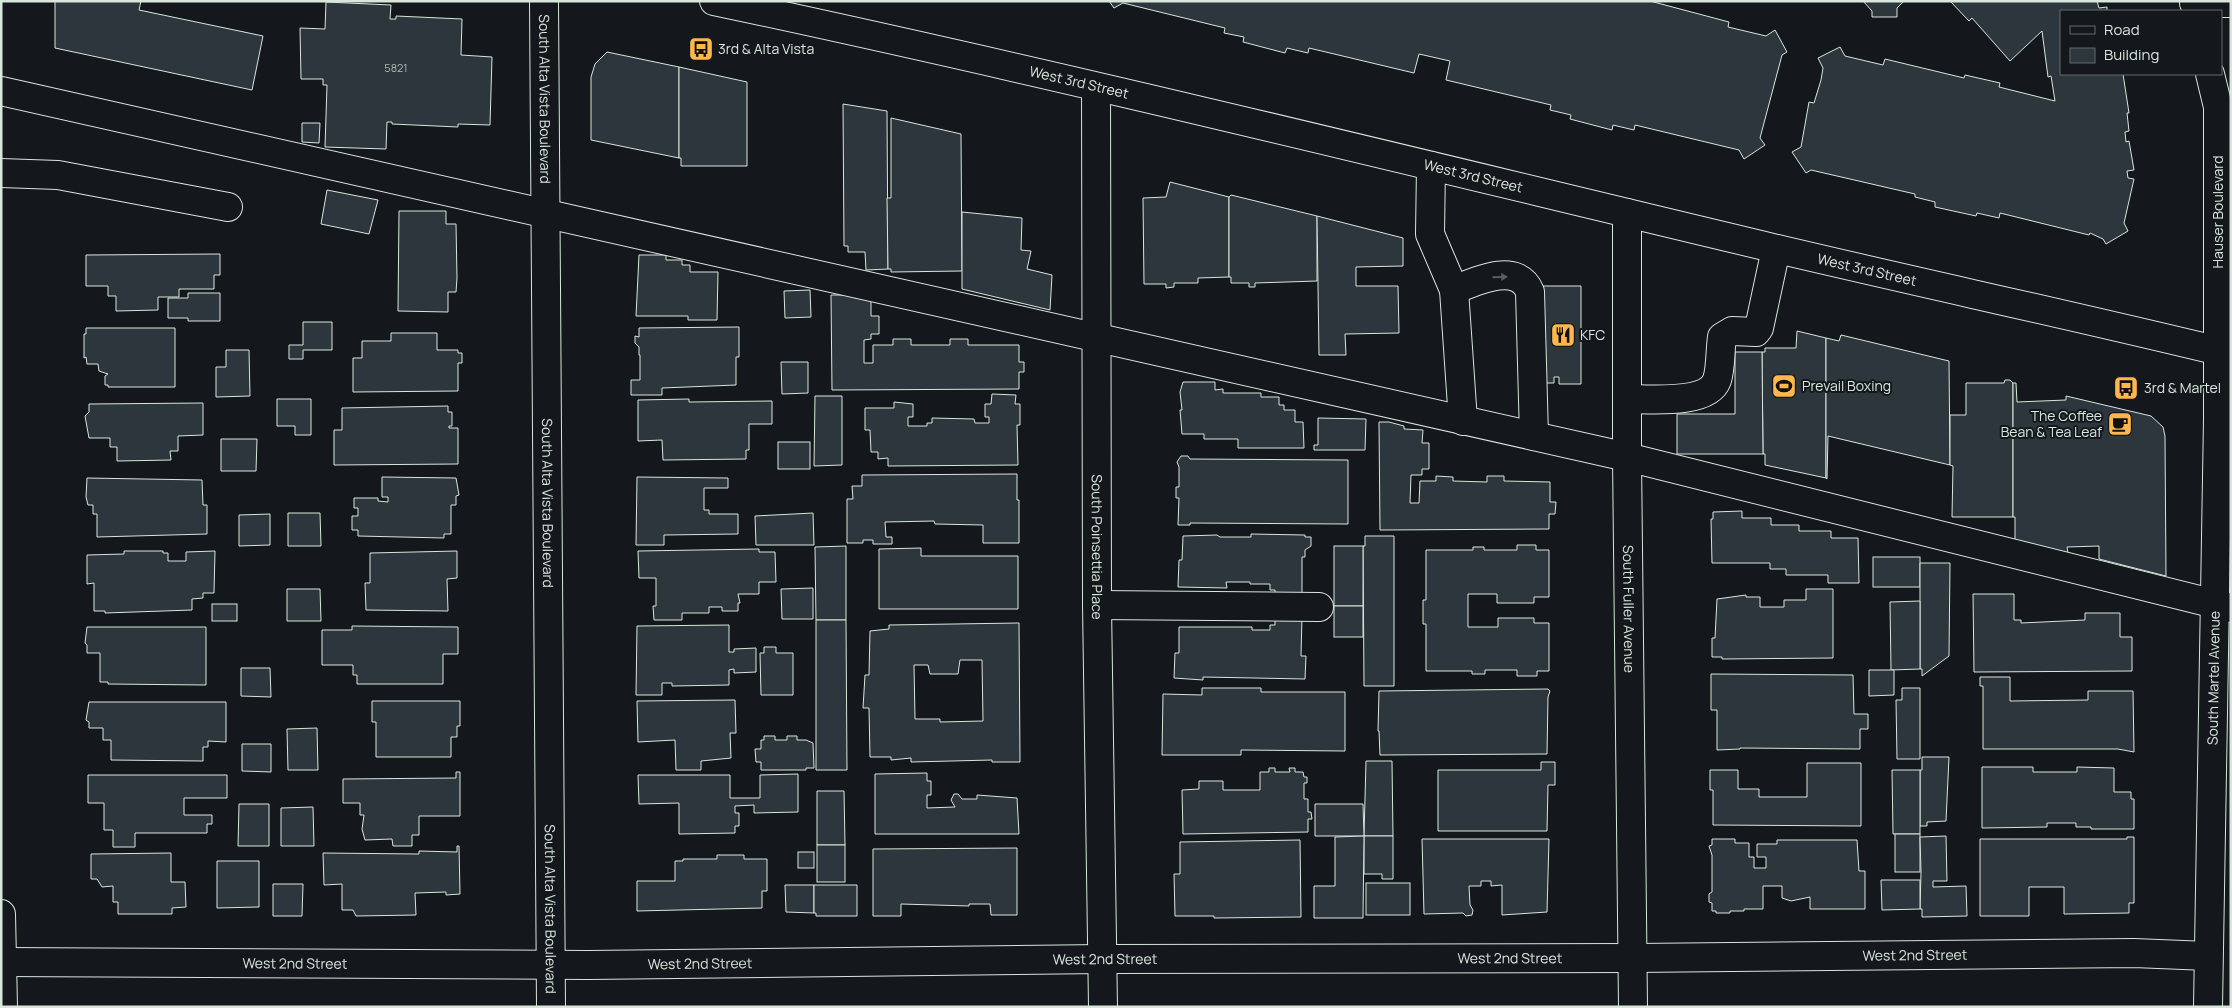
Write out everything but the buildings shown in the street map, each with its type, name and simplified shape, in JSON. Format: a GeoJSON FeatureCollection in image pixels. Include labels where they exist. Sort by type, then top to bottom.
{"type":"FeatureCollection","features":[{"type":"Feature","properties":{"kind":"street","name":"South Alta Vista Boulevard"},"geometry":{"type":"LineString","coordinates":[[544,1],[551,1007]]}},
{"type":"Feature","properties":{"kind":"street","name":"West 3rd Street"},"geometry":{"type":"LineString","coordinates":[[714,1],[854,31],[1776,249],[2224,352]]}},
{"type":"Feature","properties":{"kind":"street"},"geometry":{"type":"LineString","coordinates":[[2195,5],[2231,3]]}},
{"type":"Feature","properties":{"kind":"street","name":"Hauser Boulevard"},"geometry":{"type":"LineString","coordinates":[[2210,75],[2218,107],[2224,352]]}},
{"type":"Feature","properties":{"kind":"street","name":"South Poinsettia Place"},"geometry":{"type":"LineString","coordinates":[[1096,88],[1097,605],[1103,1007]]}},
{"type":"Feature","properties":{"kind":"street"},"geometry":{"type":"LineString","coordinates":[[1,91],[1627,457],[2222,606]]}},
{"type":"Feature","properties":{"kind":"street"},"geometry":{"type":"LineString","coordinates":[[1431,166],[1430,234],[1454,290],[1464,421]]}},
{"type":"Feature","properties":{"kind":"street"},"geometry":{"type":"LineString","coordinates":[[1,173],[58,175],[228,207]]}},
{"type":"Feature","properties":{"kind":"street","name":"South Fuller Avenue"},"geometry":{"type":"LineString","coordinates":[[1627,213],[1627,457],[1634,958],[1633,1007]]}},
{"type":"Feature","properties":{"kind":"street"},"geometry":{"type":"LineString","coordinates":[[1627,399],[1696,397],[1709,391],[1717,380],[1722,337],[1732,331],[1750,333],[1756,332],[1759,328],[1776,249]]}},
{"type":"Feature","properties":{"kind":"street"},"geometry":{"type":"LineString","coordinates":[[1454,290],[1498,275],[1517,277],[1527,283],[1530,292],[1534,436]]}},
{"type":"Feature","properties":{"kind":"street","name":"South Martel Avenue"},"geometry":{"type":"LineString","coordinates":[[2208,1007],[2208,956],[2222,606],[2224,352]]}},
{"type":"Feature","properties":{"kind":"street"},"geometry":{"type":"LineString","coordinates":[[1097,605],[1319,607]]}},
{"type":"Feature","properties":{"kind":"street"},"geometry":{"type":"LineString","coordinates":[[1,914],[3,1007]]}},
{"type":"Feature","properties":{"kind":"street","name":"West 2nd Street"},"geometry":{"type":"LineString","coordinates":[[2,962],[550,965],[1103,959],[1634,958],[2134,953],[2208,956]]}},
{"type":"Feature","properties":{"kind":"place","name":"3rd & Alta Vista"},"geometry":{"type":"Point","coordinates":[701,49]}},
{"type":"Feature","properties":{"kind":"place","name":"KFC"},"geometry":{"type":"Point","coordinates":[1563,335]}},
{"type":"Feature","properties":{"kind":"place","name":"Prevail Boxing"},"geometry":{"type":"Point","coordinates":[1784,386]}},
{"type":"Feature","properties":{"kind":"place","name":"3rd & Martel"},"geometry":{"type":"Point","coordinates":[2126,388]}},
{"type":"Feature","properties":{"kind":"place","name":"The Coffee Bean & Tea Leaf"},"geometry":{"type":"Point","coordinates":[2120,424]}}]}
